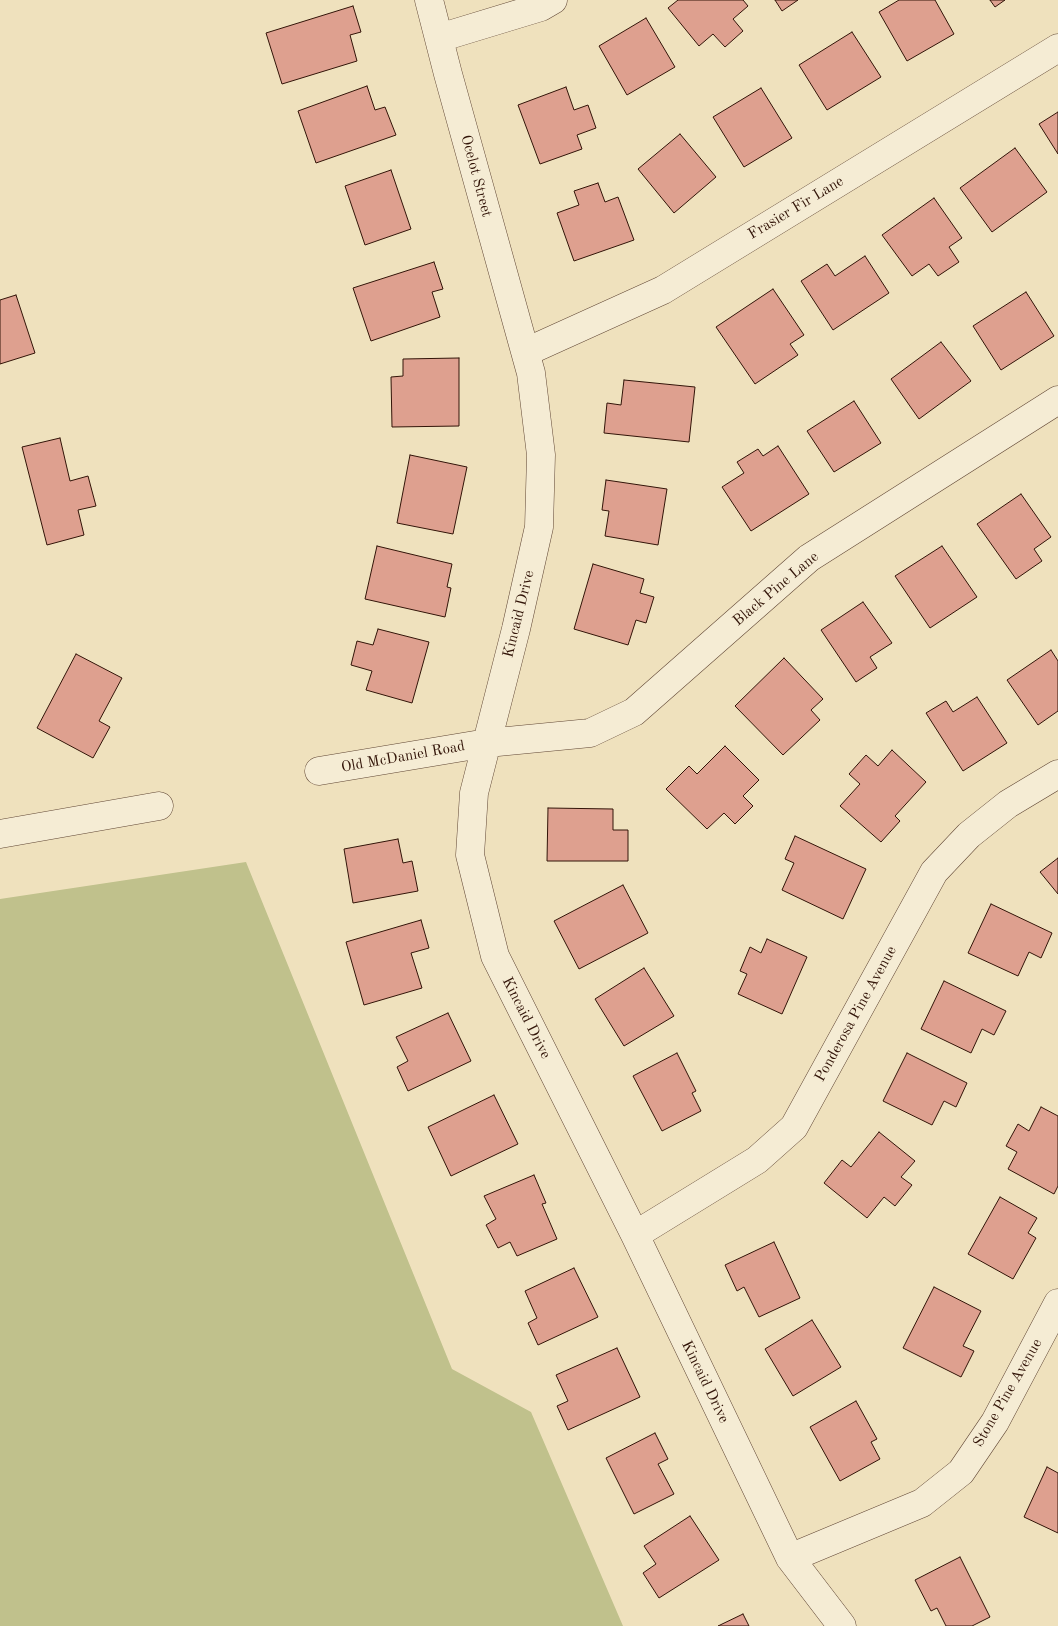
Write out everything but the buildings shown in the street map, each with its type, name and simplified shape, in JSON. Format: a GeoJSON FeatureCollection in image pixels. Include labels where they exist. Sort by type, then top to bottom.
{"type":"FeatureCollection","features":[{"type":"Feature","properties":{"kind":"street","name":"Ocelot Street"},"geometry":{"type":"LineString","coordinates":[[429,0],[504,278],[526,352]]}},
{"type":"Feature","properties":{"kind":"street"},"geometry":{"type":"LineString","coordinates":[[439,38],[541,7],[553,0]]}},
{"type":"Feature","properties":{"kind":"street","name":"Frasier Fir Lane"},"geometry":{"type":"LineString","coordinates":[[526,352],[663,290],[1058,48]]}},
{"type":"Feature","properties":{"kind":"street","name":"Kincaid Drive"},"geometry":{"type":"LineString","coordinates":[[526,352],[531,373],[541,455],[539,528],[474,793],[470,855],[495,956],[635,1235],[790,1558],[842,1626]]}},
{"type":"Feature","properties":{"kind":"street","name":"Black Pine Lane"},"geometry":{"type":"LineString","coordinates":[[487,743],[590,733],[634,712],[809,558],[1058,400]]}},
{"type":"Feature","properties":{"kind":"street","name":"Old McDaniel Road"},"geometry":{"type":"LineString","coordinates":[[319,771],[487,743]]}},
{"type":"Feature","properties":{"kind":"street","name":"Ponderosa Pine Avenue"},"geometry":{"type":"LineString","coordinates":[[635,1235],[757,1160],[794,1127],[934,872],[969,836],[1008,804],[1058,774]]}},
{"type":"Feature","properties":{"kind":"street"},"geometry":{"type":"LineString","coordinates":[[0,834],[159,806]]}},
{"type":"Feature","properties":{"kind":"street","name":"Stone Pine Avenue"},"geometry":{"type":"LineString","coordinates":[[790,1558],[922,1503],[961,1472],[995,1422],[1058,1303]]}},
{"type":"Feature","properties":{"kind":"green space"},"geometry":{"type":"Polygon","coordinates":[[[246,862],[452,1369],[531,1412],[623,1626],[0,1626],[0,899],[246,862]]]}}]}
